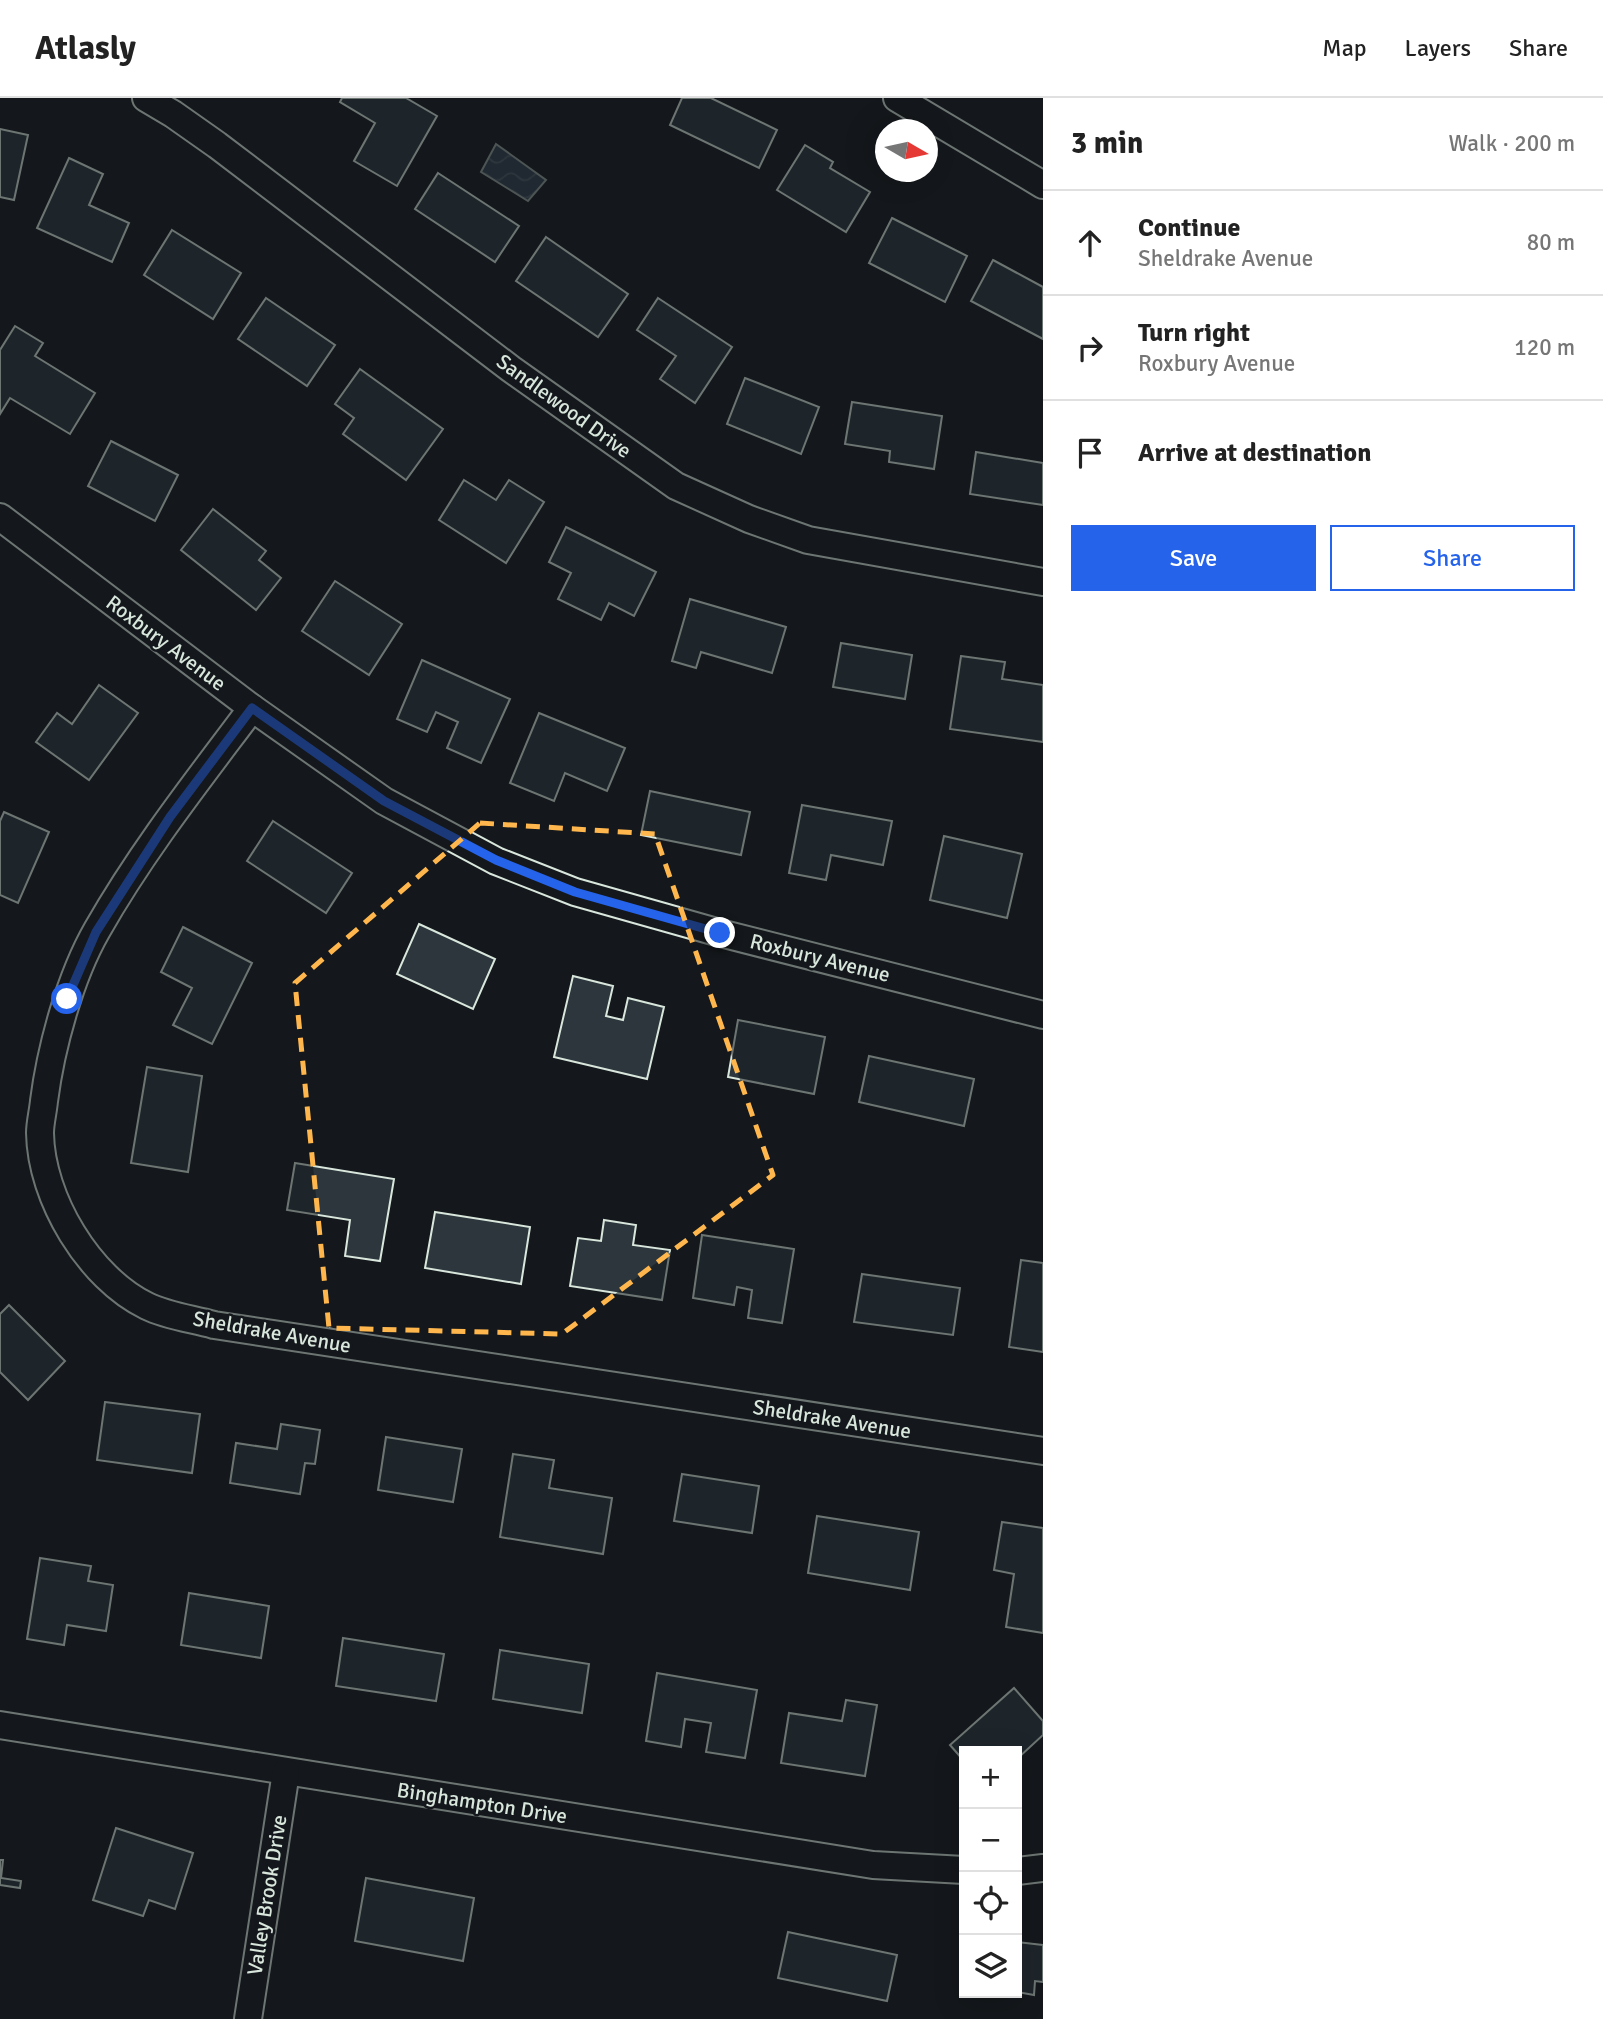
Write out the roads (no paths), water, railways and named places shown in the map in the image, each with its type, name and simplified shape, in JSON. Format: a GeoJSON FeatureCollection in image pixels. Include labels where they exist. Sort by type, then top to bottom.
{"type":"FeatureCollection","features":[{"type":"Feature","properties":{"kind":"street","name":"Sandlewood Drive"},"geometry":{"type":"LineString","coordinates":[[146,98],[217,145],[511,369],[676,486],[749,519],[808,540],[1043,582]]}},
{"type":"Feature","properties":{"kind":"street"},"geometry":{"type":"LineString","coordinates":[[898,98],[1043,185]]}},
{"type":"Feature","properties":{"kind":"street","name":"Roxbury Avenue"},"geometry":{"type":"LineString","coordinates":[[0,517],[252,708],[384,801],[496,860],[575,892],[720,933],[1043,1015]]}},
{"type":"Feature","properties":{"kind":"street","name":"Sheldrake Avenue"},"geometry":{"type":"LineString","coordinates":[[252,708],[170,817],[96,932],[67,999],[53,1048],[40,1133],[47,1176],[62,1217],[93,1264],[121,1289],[148,1306],[214,1325],[1043,1451]]}},
{"type":"Feature","properties":{"kind":"street","name":"Binghampton Drive"},"geometry":{"type":"LineString","coordinates":[[0,1725],[873,1865],[959,1870]]}},
{"type":"Feature","properties":{"kind":"street","name":"Valley Brook Drive"},"geometry":{"type":"LineString","coordinates":[[248,2019],[286,1772]]}},
{"type":"Feature","properties":{"kind":"street"},"geometry":{"type":"LineString","coordinates":[[1022,1870],[1043,1868]]}},
{"type":"Feature","properties":{"kind":"water"},"geometry":{"type":"Polygon","coordinates":[[[496,144],[546,180],[528,201],[481,172],[496,144]]]}}]}
